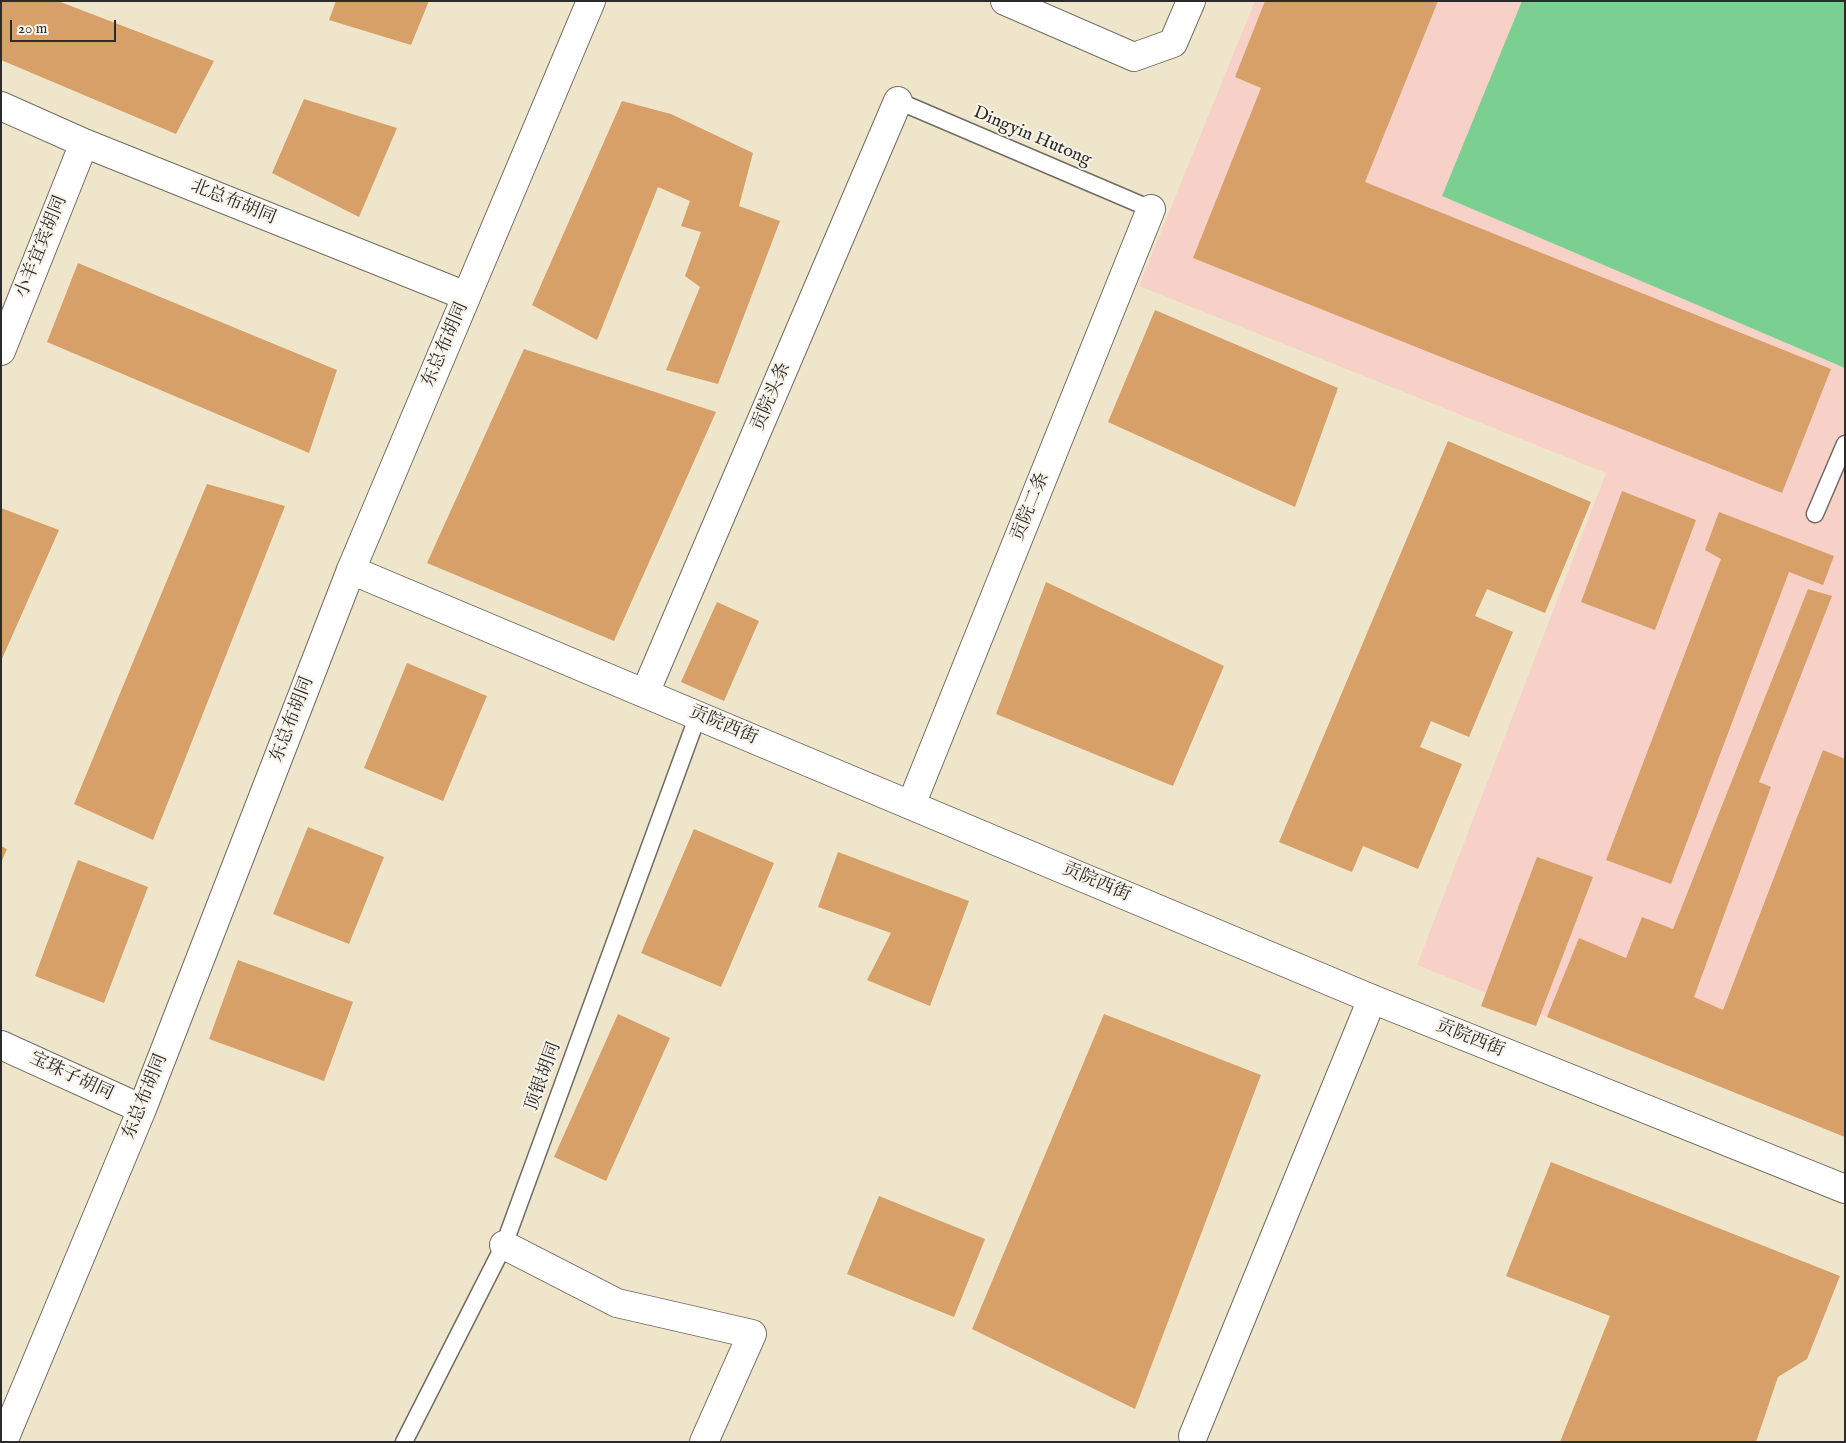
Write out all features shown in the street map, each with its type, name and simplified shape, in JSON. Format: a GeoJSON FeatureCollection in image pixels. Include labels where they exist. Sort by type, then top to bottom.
{"type":"FeatureCollection","features":[{"type":"Feature","properties":{"kind":"street","name":"东总布胡同"},"geometry":{"type":"LineString","coordinates":[[3,1442],[142,1109],[351,570],[591,1]]}},
{"type":"Feature","properties":{"kind":"street"},"geometry":{"type":"LineString","coordinates":[[1005,1],[1134,57],[1173,43],[1192,1]]}},
{"type":"Feature","properties":{"kind":"street","name":"贡院头条"},"geometry":{"type":"LineString","coordinates":[[645,693],[898,101]]}},
{"type":"Feature","properties":{"kind":"street","name":"北总布胡同"},"geometry":{"type":"LineString","coordinates":[[1,106],[84,143],[466,296]]}},
{"type":"Feature","properties":{"kind":"street","name":"小羊宜宾胡同"},"geometry":{"type":"LineString","coordinates":[[1,351],[84,143]]}},
{"type":"Feature","properties":{"kind":"street","name":"贡院二条"},"geometry":{"type":"LineString","coordinates":[[911,805],[1151,209]]}},
{"type":"Feature","properties":{"kind":"street","name":"贡院西街"},"geometry":{"type":"LineString","coordinates":[[351,570],[1372,999],[1845,1189]]}},
{"type":"Feature","properties":{"kind":"street"},"geometry":{"type":"LineString","coordinates":[[1193,1436],[1372,999]]}},
{"type":"Feature","properties":{"kind":"street","name":"宝珠子胡同"},"geometry":{"type":"LineString","coordinates":[[1,1045],[142,1109]]}},
{"type":"Feature","properties":{"kind":"street"},"geometry":{"type":"LineString","coordinates":[[504,1245],[617,1303],[752,1334],[704,1442]]}},
{"type":"Feature","properties":{"kind":"lane","name":"Dingyin Hutong"},"geometry":{"type":"LineString","coordinates":[[898,101],[1151,209]]}},
{"type":"Feature","properties":{"kind":"lane"},"geometry":{"type":"LineString","coordinates":[[1815,514],[1845,444]]}},
{"type":"Feature","properties":{"kind":"lane","name":"顶银胡同"},"geometry":{"type":"LineString","coordinates":[[404,1442],[504,1245],[698,716]]}},
{"type":"Feature","properties":{"kind":"shaded area"},"geometry":{"type":"Polygon","coordinates":[[[1255,1],[1845,1],[1845,1137],[1417,965],[1606,473],[1139,286],[1255,1]]]}},
{"type":"Feature","properties":{"kind":"green space"},"geometry":{"type":"Polygon","coordinates":[[[1522,1],[1845,1],[1845,368],[1442,196],[1522,1]]]}},
{"type":"Feature","properties":{"kind":"building"},"geometry":{"type":"Polygon","coordinates":[[[1,1],[58,1],[214,61],[176,134],[1,60],[1,1]]]}},
{"type":"Feature","properties":{"kind":"building"},"geometry":{"type":"Polygon","coordinates":[[[336,1],[429,1],[411,45],[329,20],[336,1]]]}},
{"type":"Feature","properties":{"kind":"building"},"geometry":{"type":"Polygon","coordinates":[[[1265,1],[1438,1],[1365,182],[1831,369],[1782,493],[1193,258],[1261,88],[1235,77],[1265,1]]]}},
{"type":"Feature","properties":{"kind":"building"},"geometry":{"type":"Polygon","coordinates":[[[304,99],[397,128],[359,217],[272,173],[304,99]]]}},
{"type":"Feature","properties":{"kind":"building"},"geometry":{"type":"Polygon","coordinates":[[[622,101],[671,114],[753,153],[739,206],[780,221],[718,384],[666,370],[700,287],[685,276],[701,232],[681,226],[690,201],[658,187],[597,340],[532,305],[622,101]]]}},
{"type":"Feature","properties":{"kind":"building"},"geometry":{"type":"Polygon","coordinates":[[[78,263],[337,370],[309,453],[47,342],[78,263]]]}},
{"type":"Feature","properties":{"kind":"building"},"geometry":{"type":"Polygon","coordinates":[[[1155,310],[1338,388],[1295,507],[1108,422],[1155,310]]]}},
{"type":"Feature","properties":{"kind":"building"},"geometry":{"type":"Polygon","coordinates":[[[524,349],[716,412],[614,641],[427,563],[524,349]]]}},
{"type":"Feature","properties":{"kind":"building"},"geometry":{"type":"Polygon","coordinates":[[[1448,441],[1591,502],[1545,613],[1487,589],[1475,616],[1513,632],[1469,737],[1431,721],[1420,747],[1462,764],[1418,869],[1363,846],[1352,872],[1279,842],[1448,441]]]}},
{"type":"Feature","properties":{"kind":"building"},"geometry":{"type":"Polygon","coordinates":[[[207,484],[285,506],[153,840],[74,804],[207,484]]]}},
{"type":"Feature","properties":{"kind":"building"},"geometry":{"type":"Polygon","coordinates":[[[1622,491],[1696,520],[1655,630],[1581,602],[1622,491]]]}},
{"type":"Feature","properties":{"kind":"building"},"geometry":{"type":"Polygon","coordinates":[[[1,508],[59,530],[1,661],[1,508]]]}},
{"type":"Feature","properties":{"kind":"building"},"geometry":{"type":"Polygon","coordinates":[[[1719,512],[1834,556],[1823,585],[1789,572],[1671,884],[1606,860],[1721,559],[1705,550],[1719,512]]]}},
{"type":"Feature","properties":{"kind":"building"},"geometry":{"type":"Polygon","coordinates":[[[1046,582],[1224,666],[1173,786],[996,714],[1046,582]]]}},
{"type":"Feature","properties":{"kind":"building"},"geometry":{"type":"Polygon","coordinates":[[[1808,589],[1832,596],[1759,782],[1771,787],[1694,997],[1723,1010],[1823,750],[1845,759],[1845,1137],[1547,1017],[1579,938],[1626,958],[1642,917],[1673,929],[1808,589]]]}},
{"type":"Feature","properties":{"kind":"building"},"geometry":{"type":"Polygon","coordinates":[[[717,602],[759,621],[724,701],[681,682],[717,602]]]}},
{"type":"Feature","properties":{"kind":"building"},"geometry":{"type":"Polygon","coordinates":[[[407,663],[487,696],[443,801],[364,768],[407,663]]]}},
{"type":"Feature","properties":{"kind":"building"},"geometry":{"type":"Polygon","coordinates":[[[308,827],[384,857],[349,944],[273,914],[308,827]]]}},
{"type":"Feature","properties":{"kind":"building"},"geometry":{"type":"Polygon","coordinates":[[[694,829],[774,863],[721,987],[641,953],[694,829]]]}},
{"type":"Feature","properties":{"kind":"building"},"geometry":{"type":"Polygon","coordinates":[[[1,846],[7,849],[1,863],[1,846]]]}},
{"type":"Feature","properties":{"kind":"building"},"geometry":{"type":"Polygon","coordinates":[[[838,852],[969,901],[930,1006],[867,980],[891,933],[818,907],[838,852]]]}},
{"type":"Feature","properties":{"kind":"building"},"geometry":{"type":"Polygon","coordinates":[[[1537,857],[1593,877],[1536,1026],[1481,1006],[1537,857]]]}},
{"type":"Feature","properties":{"kind":"building"},"geometry":{"type":"Polygon","coordinates":[[[78,860],[148,887],[104,1003],[35,976],[78,860]]]}},
{"type":"Feature","properties":{"kind":"building"},"geometry":{"type":"Polygon","coordinates":[[[238,960],[353,1002],[324,1081],[209,1039],[238,960]]]}},
{"type":"Feature","properties":{"kind":"building"},"geometry":{"type":"Polygon","coordinates":[[[618,1014],[670,1038],[606,1181],[554,1157],[618,1014]]]}},
{"type":"Feature","properties":{"kind":"building"},"geometry":{"type":"Polygon","coordinates":[[[1104,1014],[1261,1075],[1135,1409],[972,1329],[1104,1014]]]}},
{"type":"Feature","properties":{"kind":"building"},"geometry":{"type":"Polygon","coordinates":[[[1551,1162],[1840,1276],[1807,1359],[1778,1377],[1756,1442],[1560,1442],[1610,1316],[1506,1276],[1551,1162]]]}},
{"type":"Feature","properties":{"kind":"building"},"geometry":{"type":"Polygon","coordinates":[[[879,1196],[985,1239],[954,1317],[847,1274],[879,1196]]]}}]}
